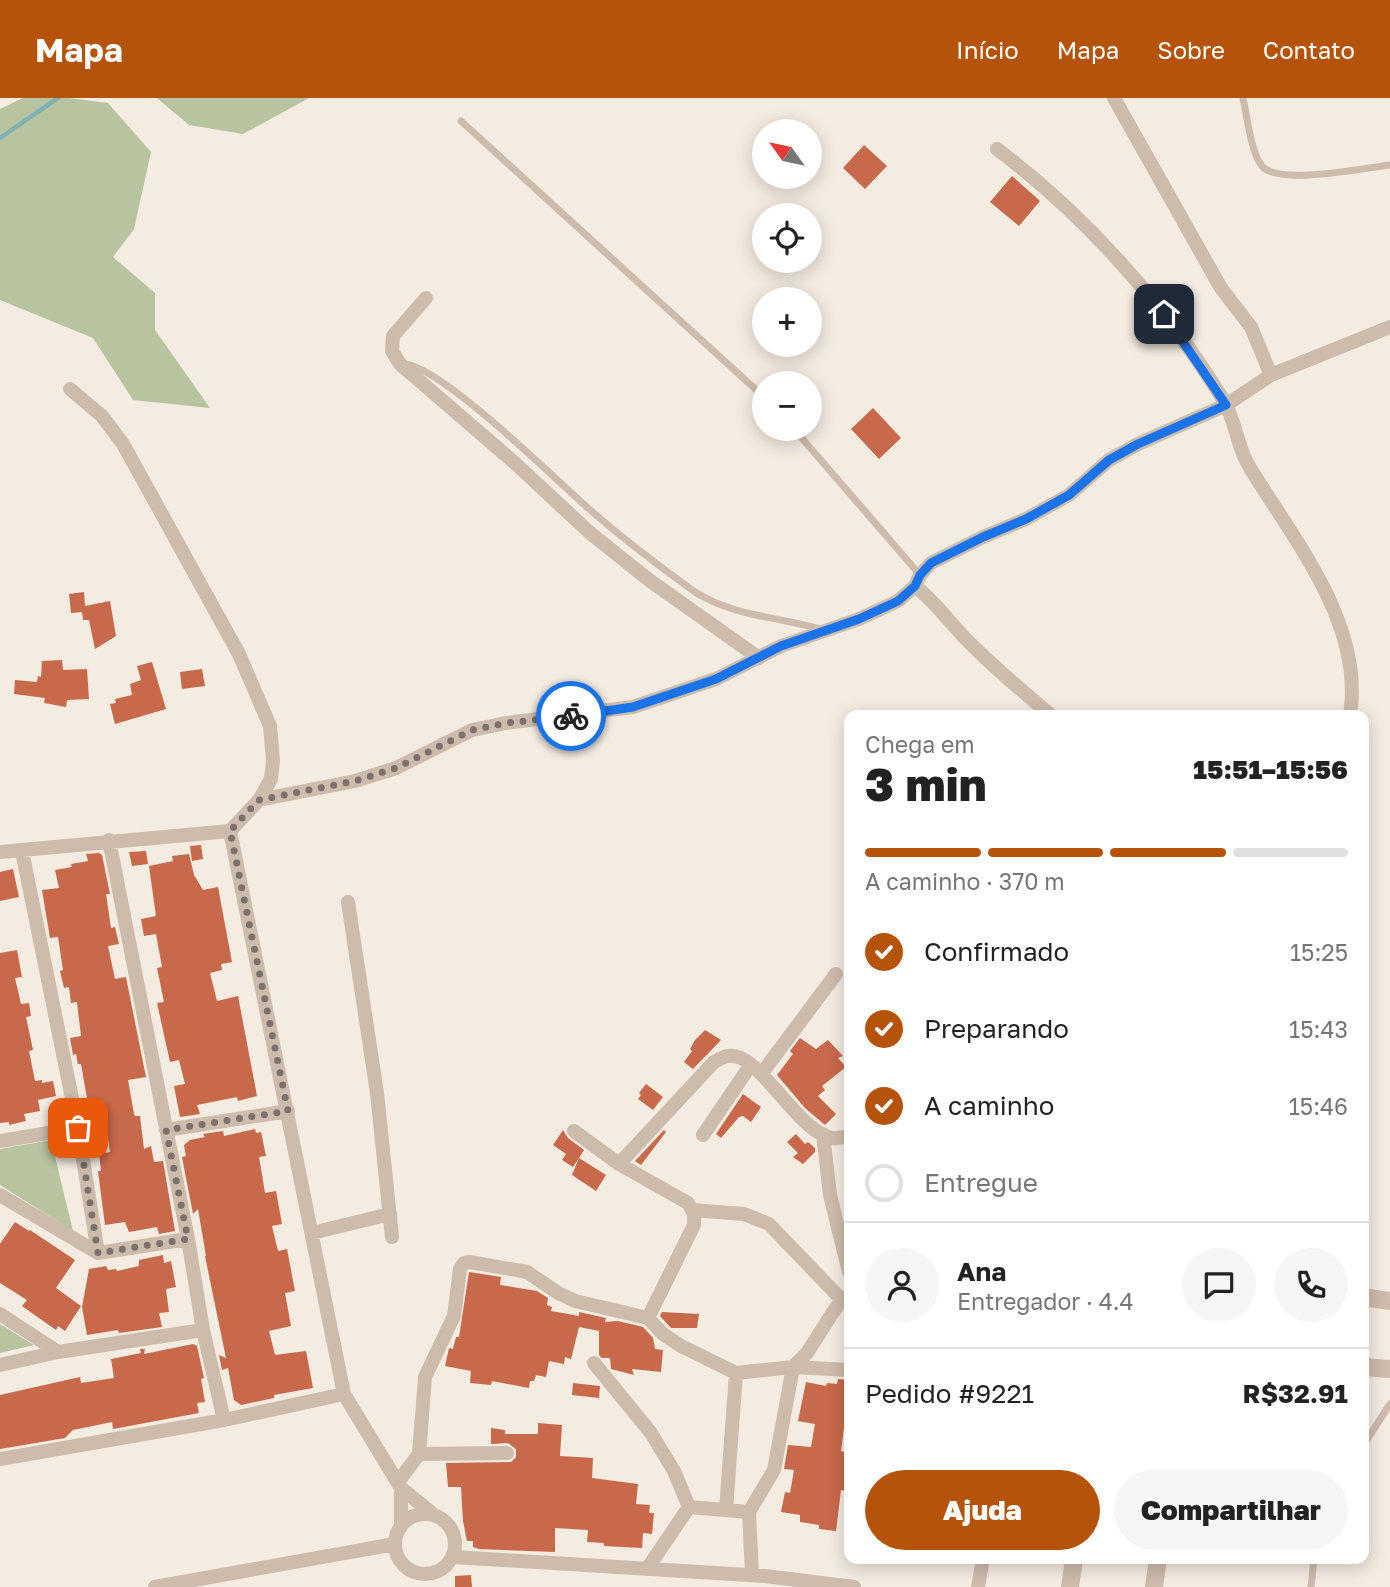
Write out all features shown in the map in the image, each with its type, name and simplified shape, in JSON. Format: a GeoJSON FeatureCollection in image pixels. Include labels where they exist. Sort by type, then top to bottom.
{"type":"FeatureCollection","features":[{"type":"Feature","properties":{"kind":"street"},"geometry":{"type":"LineString","coordinates":[[1114,98],[1221,288],[1251,327],[1271,375]]}},
{"type":"Feature","properties":{"kind":"street"},"geometry":{"type":"LineString","coordinates":[[998,149],[1032,175],[1113,254],[1164,314],[1226,405],[1242,453],[1297,539],[1342,631],[1352,669],[1354,695],[1351,710]]}},
{"type":"Feature","properties":{"kind":"street"},"geometry":{"type":"LineString","coordinates":[[426,298],[393,336],[392,351],[400,364],[516,464],[589,532],[649,580],[759,658]]}},
{"type":"Feature","properties":{"kind":"street"},"geometry":{"type":"LineString","coordinates":[[259,800],[355,781],[396,768],[472,730],[506,723],[633,707],[716,679],[781,646],[859,619],[898,601],[931,563],[1026,519],[1069,495],[1109,460],[1138,444],[1226,405],[1271,375],[1390,327]]}},
{"type":"Feature","properties":{"kind":"street"},"geometry":{"type":"LineString","coordinates":[[0,852],[230,831],[259,800],[271,779],[273,761],[270,726],[239,654],[124,444],[102,416],[70,389]]}},
{"type":"Feature","properties":{"kind":"street"},"geometry":{"type":"LineString","coordinates":[[918,580],[961,635],[1003,676],[1045,710]]}},
{"type":"Feature","properties":{"kind":"street"},"geometry":{"type":"LineString","coordinates":[[230,831],[344,1394],[400,1485],[454,1532],[456,1549],[453,1557],[429,1581],[409,1570],[402,1563],[395,1544],[401,1527],[400,1485],[419,1454],[425,1377],[454,1316],[460,1269],[464,1263],[527,1272],[575,1301],[648,1318],[663,1334],[681,1346],[736,1373],[793,1367],[844,1370]]}},
{"type":"Feature","properties":{"kind":"street"},"geometry":{"type":"LineString","coordinates":[[108,841],[224,1419]]}},
{"type":"Feature","properties":{"kind":"street"},"geometry":{"type":"LineString","coordinates":[[22,851],[78,1128],[98,1253]]}},
{"type":"Feature","properties":{"kind":"street"},"geometry":{"type":"LineString","coordinates":[[348,902],[377,1093],[392,1237]]}},
{"type":"Feature","properties":{"kind":"street"},"geometry":{"type":"LineString","coordinates":[[703,1135],[836,974]]}},
{"type":"Feature","properties":{"kind":"street"},"geometry":{"type":"LineString","coordinates":[[619,1164],[714,1062],[727,1055],[738,1057],[756,1070],[795,1112],[824,1135],[832,1138],[844,1137]]}},
{"type":"Feature","properties":{"kind":"street"},"geometry":{"type":"LineString","coordinates":[[166,1130],[288,1111]]}},
{"type":"Feature","properties":{"kind":"street"},"geometry":{"type":"LineString","coordinates":[[0,1141],[78,1128]]}},
{"type":"Feature","properties":{"kind":"street"},"geometry":{"type":"LineString","coordinates":[[574,1131],[619,1164],[688,1203],[694,1214],[694,1225],[648,1318]]}},
{"type":"Feature","properties":{"kind":"street"},"geometry":{"type":"LineString","coordinates":[[824,1135],[830,1195],[844,1252]]}},
{"type":"Feature","properties":{"kind":"street"},"geometry":{"type":"LineString","coordinates":[[0,1195],[98,1253],[188,1239]]}},
{"type":"Feature","properties":{"kind":"street"},"geometry":{"type":"LineString","coordinates":[[692,1210],[744,1214],[769,1224],[844,1297]]}},
{"type":"Feature","properties":{"kind":"street"},"geometry":{"type":"LineString","coordinates":[[312,1233],[390,1214]]}},
{"type":"Feature","properties":{"kind":"street"},"geometry":{"type":"LineString","coordinates":[[1369,1296],[1390,1301]]}},
{"type":"Feature","properties":{"kind":"street"},"geometry":{"type":"LineString","coordinates":[[760,1579],[749,1513],[774,1470],[793,1367],[807,1353],[844,1299]]}},
{"type":"Feature","properties":{"kind":"street"},"geometry":{"type":"LineString","coordinates":[[0,1314],[58,1352]]}},
{"type":"Feature","properties":{"kind":"street"},"geometry":{"type":"LineString","coordinates":[[0,1365],[58,1352],[204,1330]]}},
{"type":"Feature","properties":{"kind":"street"},"geometry":{"type":"LineString","coordinates":[[594,1363],[651,1433],[674,1471],[689,1507]]}},
{"type":"Feature","properties":{"kind":"street"},"geometry":{"type":"LineString","coordinates":[[1369,1367],[1390,1369]]}},
{"type":"Feature","properties":{"kind":"street"},"geometry":{"type":"LineString","coordinates":[[726,1510],[736,1373]]}},
{"type":"Feature","properties":{"kind":"street"},"geometry":{"type":"LineString","coordinates":[[0,1459],[224,1419],[344,1394]]}},
{"type":"Feature","properties":{"kind":"street"},"geometry":{"type":"LineString","coordinates":[[419,1454],[507,1453]]}},
{"type":"Feature","properties":{"kind":"street"},"geometry":{"type":"LineString","coordinates":[[689,1507],[749,1513]]}},
{"type":"Feature","properties":{"kind":"street"},"geometry":{"type":"LineString","coordinates":[[647,1569],[689,1507]]}},
{"type":"Feature","properties":{"kind":"street"},"geometry":{"type":"LineString","coordinates":[[401,1527],[415,1515],[434,1515]]}},
{"type":"Feature","properties":{"kind":"street"},"geometry":{"type":"LineString","coordinates":[[155,1587],[395,1544]]}},
{"type":"Feature","properties":{"kind":"street"},"geometry":{"type":"LineString","coordinates":[[453,1557],[647,1569],[854,1587]]}},
{"type":"Feature","properties":{"kind":"street"},"geometry":{"type":"LineString","coordinates":[[978,1587],[982,1564]]}},
{"type":"Feature","properties":{"kind":"street"},"geometry":{"type":"LineString","coordinates":[[1070,1587],[1073,1564]]}},
{"type":"Feature","properties":{"kind":"street"},"geometry":{"type":"LineString","coordinates":[[1154,1587],[1157,1564]]}},
{"type":"Feature","properties":{"kind":"lane"},"geometry":{"type":"LineString","coordinates":[[1243,98],[1261,166],[1274,175],[1293,177],[1390,165]]}},
{"type":"Feature","properties":{"kind":"lane"},"geometry":{"type":"LineString","coordinates":[[461,121],[752,386]]}},
{"type":"Feature","properties":{"kind":"lane"},"geometry":{"type":"LineString","coordinates":[[400,364],[415,365],[426,371],[478,410],[654,562],[712,603],[730,610],[793,621],[824,631]]}},
{"type":"Feature","properties":{"kind":"lane"},"geometry":{"type":"LineString","coordinates":[[804,441],[918,580]]}},
{"type":"Feature","properties":{"kind":"lane"},"geometry":{"type":"LineString","coordinates":[[1369,1437],[1390,1404]]}},
{"type":"Feature","properties":{"kind":"lane"},"geometry":{"type":"LineString","coordinates":[[1311,1587],[1313,1564]]}},
{"type":"Feature","properties":{"kind":"green space"},"geometry":{"type":"Polygon","coordinates":[[[23,98],[69,98],[108,103],[151,152],[134,229],[113,257],[155,293],[155,330],[210,408],[133,400],[93,338],[0,300],[0,109],[23,98]]]}},
{"type":"Feature","properties":{"kind":"green space"},"geometry":{"type":"Polygon","coordinates":[[[157,98],[309,98],[243,134],[189,125],[157,98]]]}},
{"type":"Feature","properties":{"kind":"green space"},"geometry":{"type":"Polygon","coordinates":[[[51,1140],[73,1231],[0,1185],[0,1149],[51,1140]]]}},
{"type":"Feature","properties":{"kind":"green space"},"geometry":{"type":"Polygon","coordinates":[[[0,1324],[34,1345],[0,1353],[0,1324]]]}},
{"type":"Feature","properties":{"kind":"building"},"geometry":{"type":"Polygon","coordinates":[[[864,145],[887,166],[865,189],[843,168],[864,145]]]}},
{"type":"Feature","properties":{"kind":"building"},"geometry":{"type":"Polygon","coordinates":[[[1012,176],[1040,201],[1019,226],[990,202],[1012,176]]]}},
{"type":"Feature","properties":{"kind":"building"},"geometry":{"type":"Polygon","coordinates":[[[873,408],[901,438],[879,459],[851,429],[873,408]]]}},
{"type":"Feature","properties":{"kind":"building"},"geometry":{"type":"Polygon","coordinates":[[[84,592],[85,606],[110,601],[116,636],[95,649],[89,620],[83,620],[82,612],[71,613],[69,594],[84,592]]]}},
{"type":"Feature","properties":{"kind":"building"},"geometry":{"type":"Polygon","coordinates":[[[62,660],[63,670],[87,669],[89,699],[67,700],[66,707],[44,703],[45,698],[14,694],[15,680],[37,682],[38,676],[41,677],[42,661],[62,660]]]}},
{"type":"Feature","properties":{"kind":"building"},"geometry":{"type":"Polygon","coordinates":[[[152,662],[166,709],[115,724],[110,704],[116,703],[115,699],[132,695],[130,684],[141,680],[137,666],[152,662]]]}},
{"type":"Feature","properties":{"kind":"building"},"geometry":{"type":"Polygon","coordinates":[[[202,669],[205,686],[182,689],[180,672],[202,669]]]}},
{"type":"Feature","properties":{"kind":"building"},"geometry":{"type":"Polygon","coordinates":[[[201,845],[203,859],[192,861],[190,846],[201,845]]]}},
{"type":"Feature","properties":{"kind":"building"},"geometry":{"type":"Polygon","coordinates":[[[146,851],[148,864],[132,866],[129,852],[146,851]]]}},
{"type":"Feature","properties":{"kind":"building"},"geometry":{"type":"Polygon","coordinates":[[[86,854],[102,855],[110,894],[106,894],[111,928],[115,927],[119,944],[108,946],[115,979],[126,977],[146,1077],[128,1080],[134,1114],[140,1116],[144,1149],[151,1146],[154,1162],[163,1161],[175,1231],[159,1234],[157,1227],[129,1232],[125,1222],[105,1225],[98,1171],[101,1171],[99,1154],[110,1152],[105,1118],[87,1122],[83,1105],[88,1104],[81,1064],[78,1064],[76,1054],[73,1055],[70,1038],[81,1036],[77,1002],[71,1003],[69,987],[64,988],[58,937],[50,938],[42,890],[59,888],[55,870],[88,861],[86,854]]]}},
{"type":"Feature","properties":{"kind":"building"},"geometry":{"type":"Polygon","coordinates":[[[189,854],[194,875],[203,890],[218,887],[232,962],[221,964],[222,970],[210,973],[217,1001],[238,996],[257,1096],[238,1101],[237,1097],[197,1105],[200,1114],[180,1117],[174,1086],[185,1084],[179,1060],[170,1062],[157,1003],[164,1002],[157,968],[162,967],[156,934],[144,936],[141,919],[156,916],[149,866],[173,861],[172,856],[189,854]]]}},
{"type":"Feature","properties":{"kind":"building"},"geometry":{"type":"Polygon","coordinates":[[[13,869],[19,897],[0,901],[0,872],[13,869]]]}},
{"type":"Feature","properties":{"kind":"building"},"geometry":{"type":"Polygon","coordinates":[[[17,950],[22,977],[15,978],[21,1004],[29,1003],[31,1016],[26,1017],[33,1050],[29,1051],[35,1081],[53,1081],[56,1096],[38,1100],[40,1111],[24,1114],[26,1121],[9,1125],[9,1122],[0,1123],[0,953],[17,950]]]}},
{"type":"Feature","properties":{"kind":"building"},"geometry":{"type":"Polygon","coordinates":[[[705,1030],[721,1040],[693,1069],[684,1062],[692,1051],[690,1049],[695,1040],[705,1030]]]}},
{"type":"Feature","properties":{"kind":"building"},"geometry":{"type":"Polygon","coordinates":[[[800,1038],[816,1049],[828,1040],[843,1056],[838,1058],[844,1069],[822,1086],[825,1090],[818,1096],[836,1114],[825,1125],[805,1108],[777,1075],[793,1054],[790,1051],[800,1038]]]}},
{"type":"Feature","properties":{"kind":"building"},"geometry":{"type":"Polygon","coordinates":[[[646,1084],[663,1097],[653,1110],[638,1099],[646,1084]]]}},
{"type":"Feature","properties":{"kind":"building"},"geometry":{"type":"Polygon","coordinates":[[[743,1094],[761,1107],[751,1122],[743,1116],[739,1117],[721,1138],[716,1134],[743,1094]]]}},
{"type":"Feature","properties":{"kind":"building"},"geometry":{"type":"Polygon","coordinates":[[[255,1129],[256,1133],[261,1132],[266,1156],[259,1157],[265,1193],[276,1191],[282,1224],[272,1226],[278,1251],[287,1249],[295,1291],[285,1293],[291,1326],[269,1331],[275,1355],[306,1351],[313,1388],[274,1395],[274,1398],[241,1405],[234,1400],[228,1368],[222,1370],[219,1355],[226,1358],[198,1209],[193,1214],[182,1157],[186,1156],[184,1145],[190,1140],[205,1137],[203,1134],[223,1131],[224,1136],[255,1129]]]}},
{"type":"Feature","properties":{"kind":"building"},"geometry":{"type":"Polygon","coordinates":[[[563,1130],[568,1138],[584,1150],[573,1167],[562,1160],[566,1154],[553,1145],[563,1130]]]}},
{"type":"Feature","properties":{"kind":"building"},"geometry":{"type":"Polygon","coordinates":[[[664,1130],[666,1132],[641,1165],[635,1161],[664,1130]]]}},
{"type":"Feature","properties":{"kind":"building"},"geometry":{"type":"Polygon","coordinates":[[[796,1134],[805,1144],[808,1142],[815,1148],[815,1152],[803,1164],[793,1157],[798,1153],[787,1142],[796,1134]]]}},
{"type":"Feature","properties":{"kind":"building"},"geometry":{"type":"Polygon","coordinates":[[[579,1158],[606,1175],[596,1191],[572,1175],[579,1158]]]}},
{"type":"Feature","properties":{"kind":"building"},"geometry":{"type":"Polygon","coordinates":[[[15,1222],[75,1260],[56,1288],[81,1306],[65,1331],[58,1326],[56,1330],[22,1306],[27,1300],[0,1283],[0,1244],[15,1222]]]}},
{"type":"Feature","properties":{"kind":"building"},"geometry":{"type":"Polygon","coordinates":[[[163,1255],[164,1263],[171,1261],[176,1287],[166,1289],[169,1312],[159,1313],[162,1327],[87,1335],[82,1307],[89,1269],[106,1266],[108,1270],[117,1271],[139,1266],[139,1260],[163,1255]]]}},
{"type":"Feature","properties":{"kind":"building"},"geometry":{"type":"Polygon","coordinates":[[[469,1272],[501,1277],[500,1285],[537,1291],[548,1298],[547,1305],[552,1307],[551,1311],[579,1316],[579,1312],[606,1318],[605,1322],[618,1321],[643,1327],[653,1338],[655,1349],[663,1350],[661,1372],[632,1369],[634,1375],[611,1369],[610,1358],[602,1358],[599,1355],[599,1331],[579,1327],[571,1359],[565,1357],[564,1364],[549,1361],[546,1377],[536,1375],[534,1381],[530,1381],[529,1388],[492,1381],[491,1385],[470,1383],[471,1371],[445,1366],[449,1348],[453,1349],[456,1337],[459,1337],[469,1272]]]}},
{"type":"Feature","properties":{"kind":"building"},"geometry":{"type":"Polygon","coordinates":[[[662,1312],[699,1314],[697,1328],[671,1328],[660,1316],[662,1312]]]}},
{"type":"Feature","properties":{"kind":"building"},"geometry":{"type":"Polygon","coordinates":[[[193,1344],[197,1346],[204,1378],[201,1379],[205,1402],[197,1403],[199,1413],[113,1429],[112,1422],[73,1430],[65,1438],[0,1449],[0,1395],[80,1377],[81,1383],[114,1378],[111,1359],[141,1353],[140,1349],[145,1349],[144,1354],[193,1344]]]}},
{"type":"Feature","properties":{"kind":"building"},"geometry":{"type":"Polygon","coordinates":[[[838,1379],[844,1380],[841,1451],[844,1452],[844,1491],[841,1490],[836,1531],[819,1529],[819,1525],[800,1522],[800,1515],[781,1512],[785,1492],[790,1493],[794,1470],[784,1469],[788,1445],[811,1447],[815,1424],[798,1421],[806,1382],[826,1386],[827,1383],[837,1384],[838,1379]]]}},
{"type":"Feature","properties":{"kind":"building"},"geometry":{"type":"Polygon","coordinates":[[[573,1383],[600,1386],[599,1398],[572,1395],[573,1383]]]}},
{"type":"Feature","properties":{"kind":"building"},"geometry":{"type":"Polygon","coordinates":[[[538,1423],[562,1425],[560,1456],[593,1458],[592,1478],[638,1484],[636,1504],[650,1505],[649,1513],[654,1513],[652,1534],[643,1533],[642,1548],[604,1546],[604,1543],[587,1542],[588,1530],[555,1528],[555,1552],[479,1549],[473,1547],[473,1541],[467,1541],[461,1487],[448,1487],[446,1463],[511,1462],[516,1457],[516,1449],[508,1443],[491,1444],[491,1428],[505,1430],[505,1434],[538,1434],[538,1423]]]}},
{"type":"Feature","properties":{"kind":"building"},"geometry":{"type":"Polygon","coordinates":[[[471,1575],[472,1587],[455,1587],[455,1576],[471,1575]]]}},
{"type":"Feature","properties":{"kind":"waterway"},"geometry":{"type":"LineString","coordinates":[[0,138],[58,98]]}},
{"type":"Feature","properties":{"kind":"way so far"},"geometry":{"type":"LineString","coordinates":[[78,1128],[98,1253],[188,1239],[166,1130],[288,1111],[230,831],[259,800],[355,781],[396,768],[472,730],[506,723],[571,716]]}},
{"type":"Feature","properties":{"kind":"route"},"geometry":{"type":"LineString","coordinates":[[571,716],[633,707],[716,679],[781,646],[859,619],[898,601],[915,586],[920,575],[931,563],[1026,519],[1069,495],[1109,460],[1138,444],[1226,405],[1164,314]]}}]}
